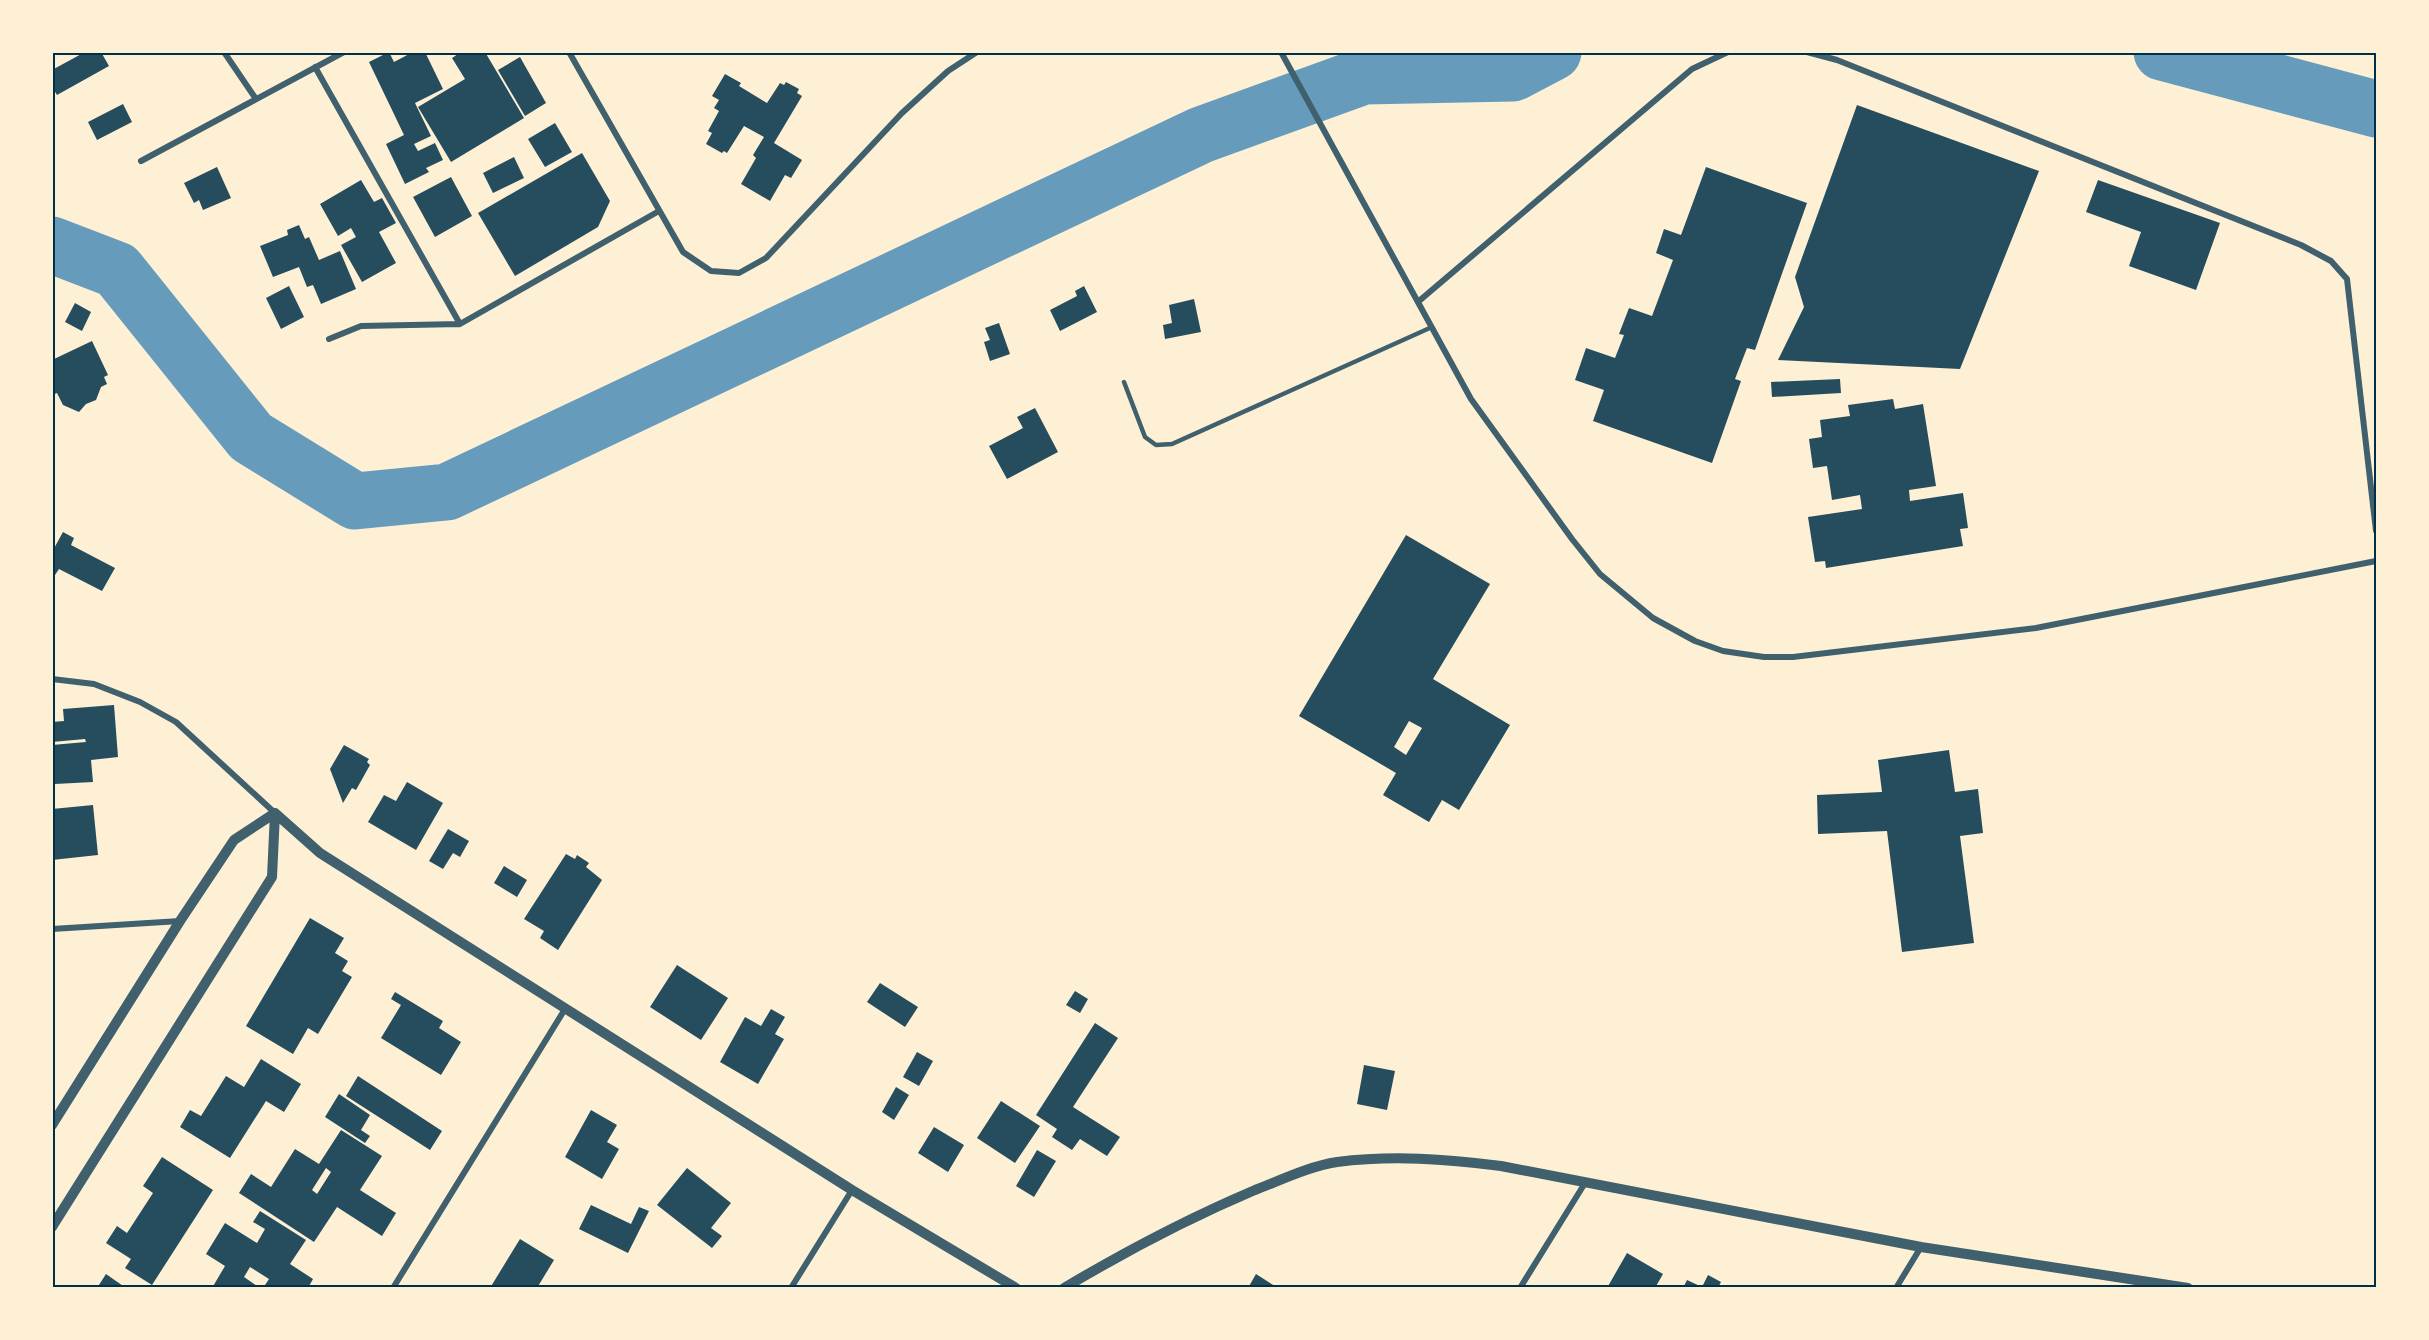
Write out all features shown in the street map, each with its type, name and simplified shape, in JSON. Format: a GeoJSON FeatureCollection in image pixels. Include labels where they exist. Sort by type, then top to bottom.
{"type":"FeatureCollection","features":[{"type":"Feature","properties":{"kind":"street"},"geometry":{"type":"LineString","coordinates":[[224,52],[256,99]]}},
{"type":"Feature","properties":{"kind":"street"},"geometry":{"type":"LineString","coordinates":[[141,160],[344,52]]}},
{"type":"Feature","properties":{"kind":"street"},"geometry":{"type":"LineString","coordinates":[[569,52],[683,252],[711,271],[739,273],[766,258],[902,113],[948,71],[977,52]]}},
{"type":"Feature","properties":{"kind":"street"},"geometry":{"type":"LineString","coordinates":[[1281,52],[1471,399],[1600,574],[1653,618],[1695,641],[1723,651],[1764,657],[1793,657],[2036,628],[2376,561]]}},
{"type":"Feature","properties":{"kind":"street"},"geometry":{"type":"LineString","coordinates":[[1419,301],[1692,69],[1728,52]]}},
{"type":"Feature","properties":{"kind":"street"},"geometry":{"type":"LineString","coordinates":[[1807,52],[1837,60],[2301,245],[2331,261],[2347,279],[2376,531]]}},
{"type":"Feature","properties":{"kind":"street"},"geometry":{"type":"LineString","coordinates":[[315,67],[460,324]]}},
{"type":"Feature","properties":{"kind":"street"},"geometry":{"type":"LineString","coordinates":[[329,339],[361,326],[460,324],[659,211]]}},
{"type":"Feature","properties":{"kind":"street"},"geometry":{"type":"LineString","coordinates":[[52,679],[93,684],[140,702],[176,722],[321,853],[852,1190],[1016,1287]]}},
{"type":"Feature","properties":{"kind":"street"},"geometry":{"type":"LineString","coordinates":[[52,1125],[180,921],[234,840],[275,813]]}},
{"type":"Feature","properties":{"kind":"street"},"geometry":{"type":"LineString","coordinates":[[52,1227],[272,877],[275,813]]}},
{"type":"Feature","properties":{"kind":"street"},"geometry":{"type":"LineString","coordinates":[[52,929],[180,921]]}},
{"type":"Feature","properties":{"kind":"street"},"geometry":{"type":"LineString","coordinates":[[393,1287],[565,1009]]}},
{"type":"Feature","properties":{"kind":"street"},"geometry":{"type":"LineString","coordinates":[[1064,1287],[1115,1257],[1206,1211],[1280,1180],[1335,1162],[1383,1158],[1440,1159],[1501,1166],[1922,1247],[2188,1287]]}},
{"type":"Feature","properties":{"kind":"street"},"geometry":{"type":"LineString","coordinates":[[1521,1287],[1585,1183]]}},
{"type":"Feature","properties":{"kind":"street"},"geometry":{"type":"LineString","coordinates":[[791,1287],[852,1190]]}},
{"type":"Feature","properties":{"kind":"street"},"geometry":{"type":"LineString","coordinates":[[1896,1287],[1922,1247]]}},
{"type":"Feature","properties":{"kind":"lane"},"geometry":{"type":"LineString","coordinates":[[1124,382],[1145,437],[1155,445],[1172,444],[1432,327]]}},
{"type":"Feature","properties":{"kind":"building"},"geometry":{"type":"Polygon","coordinates":[[[85,52],[101,52],[109,66],[57,95],[52,87],[52,70],[85,52]]]}},
{"type":"Feature","properties":{"kind":"building"},"geometry":{"type":"Polygon","coordinates":[[[389,52],[394,62],[413,52],[425,52],[443,89],[415,103],[431,136],[414,144],[418,151],[435,143],[443,160],[426,168],[429,172],[405,184],[386,144],[404,135],[369,62],[389,52]]]}},
{"type":"Feature","properties":{"kind":"building"},"geometry":{"type":"Polygon","coordinates":[[[461,52],[485,52],[524,118],[451,162],[418,107],[465,79],[452,58],[461,52]]]}},
{"type":"Feature","properties":{"kind":"building"},"geometry":{"type":"Polygon","coordinates":[[[520,57],[546,103],[525,116],[498,70],[520,57]]]}},
{"type":"Feature","properties":{"kind":"building"},"geometry":{"type":"Polygon","coordinates":[[[725,74],[741,83],[739,86],[767,103],[780,83],[784,85],[786,82],[799,89],[797,93],[802,96],[774,143],[802,160],[791,178],[785,175],[770,201],[741,184],[756,158],[753,155],[764,137],[744,126],[727,153],[724,151],[722,153],[706,144],[712,133],[708,131],[719,111],[714,108],[719,100],[712,96],[725,74]]]}},
{"type":"Feature","properties":{"kind":"building"},"geometry":{"type":"Polygon","coordinates":[[[123,104],[132,122],[97,140],[88,122],[123,104]]]}},
{"type":"Feature","properties":{"kind":"building"},"geometry":{"type":"Polygon","coordinates":[[[1857,105],[2039,171],[1960,369],[1778,360],[1804,307],[1795,277],[1857,105]]]}},
{"type":"Feature","properties":{"kind":"building"},"geometry":{"type":"Polygon","coordinates":[[[555,123],[572,152],[545,167],[528,139],[555,123]]]}},
{"type":"Feature","properties":{"kind":"building"},"geometry":{"type":"Polygon","coordinates":[[[582,153],[610,201],[598,227],[515,276],[478,213],[582,153]]]}},
{"type":"Feature","properties":{"kind":"building"},"geometry":{"type":"Polygon","coordinates":[[[514,157],[524,178],[493,193],[483,173],[514,157]]]}},
{"type":"Feature","properties":{"kind":"building"},"geometry":{"type":"Polygon","coordinates":[[[217,167],[231,198],[203,210],[199,200],[194,203],[184,183],[217,167]]]}},
{"type":"Feature","properties":{"kind":"building"},"geometry":{"type":"Polygon","coordinates":[[[1706,167],[1807,203],[1755,350],[1747,348],[1735,379],[1741,381],[1712,463],[1593,421],[1604,390],[1575,380],[1586,348],[1615,358],[1624,335],[1619,334],[1629,308],[1652,316],[1673,260],[1656,253],[1664,229],[1681,235],[1706,167]]]}},
{"type":"Feature","properties":{"kind":"building"},"geometry":{"type":"Polygon","coordinates":[[[451,177],[472,216],[435,237],[413,197],[451,177]]]}},
{"type":"Feature","properties":{"kind":"building"},"geometry":{"type":"Polygon","coordinates":[[[361,180],[374,202],[382,198],[396,223],[379,232],[396,263],[362,282],[341,245],[356,237],[351,228],[338,236],[320,204],[361,180]]]}},
{"type":"Feature","properties":{"kind":"building"},"geometry":{"type":"Polygon","coordinates":[[[2098,180],[2220,223],[2196,290],[2129,266],[2141,232],[2086,212],[2098,180]]]}},
{"type":"Feature","properties":{"kind":"building"},"geometry":{"type":"Polygon","coordinates":[[[299,225],[305,239],[309,237],[319,260],[340,251],[356,289],[321,304],[313,285],[307,287],[299,267],[273,277],[260,246],[288,235],[287,230],[299,225]]]}},
{"type":"Feature","properties":{"kind":"building"},"geometry":{"type":"Polygon","coordinates":[[[289,286],[304,317],[281,329],[266,298],[289,286]]]}},
{"type":"Feature","properties":{"kind":"building"},"geometry":{"type":"Polygon","coordinates":[[[1084,286],[1097,312],[1060,331],[1050,310],[1077,296],[1075,291],[1084,286]]]}},
{"type":"Feature","properties":{"kind":"building"},"geometry":{"type":"Polygon","coordinates":[[[1194,299],[1201,332],[1165,339],[1163,325],[1172,323],[1169,305],[1194,299]]]}},
{"type":"Feature","properties":{"kind":"building"},"geometry":{"type":"Polygon","coordinates":[[[75,303],[91,312],[82,331],[65,322],[75,303]]]}},
{"type":"Feature","properties":{"kind":"building"},"geometry":{"type":"Polygon","coordinates":[[[999,323],[1010,354],[990,361],[984,342],[990,340],[985,328],[999,323]]]}},
{"type":"Feature","properties":{"kind":"building"},"geometry":{"type":"Polygon","coordinates":[[[92,341],[108,375],[104,377],[107,384],[101,387],[96,400],[86,404],[79,412],[63,405],[57,393],[52,395],[52,360],[92,341]]]}},
{"type":"Feature","properties":{"kind":"building"},"geometry":{"type":"Polygon","coordinates":[[[1840,379],[1841,393],[1772,397],[1771,382],[1840,379]]]}},
{"type":"Feature","properties":{"kind":"building"},"geometry":{"type":"Polygon","coordinates":[[[1893,399],[1895,409],[1923,404],[1936,486],[1909,490],[1910,501],[1963,493],[1968,528],[1960,529],[1963,546],[1826,568],[1825,561],[1815,562],[1808,517],[1862,509],[1860,495],[1832,500],[1827,466],[1813,468],[1809,439],[1822,437],[1820,420],[1850,416],[1848,405],[1893,399]]]}},
{"type":"Feature","properties":{"kind":"building"},"geometry":{"type":"Polygon","coordinates":[[[1035,408],[1058,452],[1007,479],[989,446],[1023,428],[1017,417],[1035,408]]]}},
{"type":"Feature","properties":{"kind":"building"},"geometry":{"type":"Polygon","coordinates":[[[63,532],[74,538],[71,545],[115,568],[102,591],[59,569],[55,575],[52,573],[52,552],[63,532]]]}},
{"type":"Feature","properties":{"kind":"building"},"geometry":{"type":"Polygon","coordinates":[[[1406,535],[1490,584],[1433,679],[1510,725],[1459,810],[1442,800],[1429,822],[1383,795],[1396,773],[1299,716],[1406,535]],[[1409,721],[1394,747],[1406,755],[1422,728],[1409,721]]]}},
{"type":"Feature","properties":{"kind":"building"},"geometry":{"type":"Polygon","coordinates":[[[114,705],[118,757],[91,760],[93,782],[55,784],[52,745],[86,742],[85,739],[52,742],[52,722],[64,721],[63,709],[114,705]]]}},
{"type":"Feature","properties":{"kind":"building"},"geometry":{"type":"Polygon","coordinates":[[[344,745],[369,759],[367,762],[370,765],[356,790],[352,788],[343,803],[330,769],[344,745]]]}},
{"type":"Feature","properties":{"kind":"building"},"geometry":{"type":"Polygon","coordinates":[[[1949,750],[1955,792],[1978,789],[1983,833],[1960,836],[1974,943],[1902,952],[1887,831],[1818,834],[1817,795],[1882,792],[1878,760],[1949,750]]]}},
{"type":"Feature","properties":{"kind":"building"},"geometry":{"type":"Polygon","coordinates":[[[407,782],[443,803],[416,850],[368,822],[384,795],[396,801],[407,782]]]}},
{"type":"Feature","properties":{"kind":"building"},"geometry":{"type":"Polygon","coordinates":[[[93,805],[98,855],[52,860],[52,809],[93,805]]]}},
{"type":"Feature","properties":{"kind":"building"},"geometry":{"type":"Polygon","coordinates":[[[448,829],[469,841],[460,857],[453,853],[443,869],[429,861],[448,829]]]}},
{"type":"Feature","properties":{"kind":"building"},"geometry":{"type":"Polygon","coordinates":[[[566,854],[575,859],[577,855],[589,863],[586,867],[602,880],[558,950],[540,938],[544,931],[524,919],[566,854]]]}},
{"type":"Feature","properties":{"kind":"building"},"geometry":{"type":"Polygon","coordinates":[[[504,866],[527,880],[517,897],[494,883],[504,866]]]}},
{"type":"Feature","properties":{"kind":"building"},"geometry":{"type":"Polygon","coordinates":[[[310,918],[344,938],[335,953],[348,961],[342,971],[352,977],[318,1034],[308,1028],[293,1054],[246,1026],[310,918]]]}},
{"type":"Feature","properties":{"kind":"building"},"geometry":{"type":"Polygon","coordinates":[[[677,965],[728,998],[701,1040],[650,1007],[677,965]]]}},
{"type":"Feature","properties":{"kind":"building"},"geometry":{"type":"Polygon","coordinates":[[[880,983],[918,1007],[905,1027],[867,1002],[880,983]]]}},
{"type":"Feature","properties":{"kind":"building"},"geometry":{"type":"Polygon","coordinates":[[[1075,991],[1088,999],[1080,1013],[1066,1005],[1075,991]]]}},
{"type":"Feature","properties":{"kind":"building"},"geometry":{"type":"Polygon","coordinates":[[[395,992],[443,1021],[439,1028],[461,1042],[441,1075],[381,1038],[401,1005],[391,999],[395,992]]]}},
{"type":"Feature","properties":{"kind":"building"},"geometry":{"type":"Polygon","coordinates":[[[771,1009],[785,1017],[775,1034],[784,1039],[758,1084],[720,1062],[745,1017],[761,1026],[771,1009]]]}},
{"type":"Feature","properties":{"kind":"building"},"geometry":{"type":"Polygon","coordinates":[[[1095,1023],[1118,1038],[1073,1107],[1120,1137],[1107,1156],[1080,1139],[1072,1150],[1052,1137],[1057,1129],[1036,1115],[1095,1023]]]}},
{"type":"Feature","properties":{"kind":"building"},"geometry":{"type":"Polygon","coordinates":[[[917,1052],[933,1061],[919,1086],[903,1077],[917,1052]]]}},
{"type":"Feature","properties":{"kind":"building"},"geometry":{"type":"Polygon","coordinates":[[[261,1059],[301,1084],[284,1112],[266,1101],[230,1158],[180,1127],[190,1110],[201,1116],[226,1076],[244,1087],[261,1059]]]}},
{"type":"Feature","properties":{"kind":"building"},"geometry":{"type":"Polygon","coordinates":[[[1364,1065],[1395,1071],[1387,1110],[1357,1104],[1364,1065]]]}},
{"type":"Feature","properties":{"kind":"building"},"geometry":{"type":"Polygon","coordinates":[[[358,1076],[442,1131],[430,1150],[346,1096],[358,1076]]]}},
{"type":"Feature","properties":{"kind":"building"},"geometry":{"type":"Polygon","coordinates":[[[896,1087],[909,1095],[894,1120],[882,1112],[896,1087]]]}},
{"type":"Feature","properties":{"kind":"building"},"geometry":{"type":"Polygon","coordinates":[[[339,1094],[370,1115],[361,1130],[370,1136],[365,1143],[325,1117],[339,1094]]]}},
{"type":"Feature","properties":{"kind":"building"},"geometry":{"type":"Polygon","coordinates":[[[1001,1101],[1040,1126],[1015,1163],[977,1138],[1001,1101]]]}},
{"type":"Feature","properties":{"kind":"building"},"geometry":{"type":"Polygon","coordinates":[[[591,1110],[617,1125],[607,1142],[619,1149],[602,1179],[565,1157],[591,1110]]]}},
{"type":"Feature","properties":{"kind":"building"},"geometry":{"type":"Polygon","coordinates":[[[934,1127],[964,1145],[948,1172],[918,1153],[934,1127]]]}},
{"type":"Feature","properties":{"kind":"building"},"geometry":{"type":"Polygon","coordinates":[[[341,1130],[382,1156],[360,1190],[396,1213],[382,1236],[337,1207],[314,1242],[239,1193],[251,1174],[271,1187],[295,1149],[319,1164],[341,1130]],[[326,1168],[312,1190],[317,1194],[331,1172],[326,1168]]]}},
{"type":"Feature","properties":{"kind":"building"},"geometry":{"type":"Polygon","coordinates":[[[1037,1150],[1056,1161],[1034,1197],[1016,1186],[1037,1150]]]}},
{"type":"Feature","properties":{"kind":"building"},"geometry":{"type":"Polygon","coordinates":[[[162,1157],[213,1190],[152,1285],[125,1268],[131,1259],[106,1243],[117,1226],[127,1233],[153,1193],[143,1186],[162,1157]]]}},
{"type":"Feature","properties":{"kind":"building"},"geometry":{"type":"Polygon","coordinates":[[[687,1168],[731,1203],[711,1228],[722,1236],[712,1248],[657,1205],[687,1168]]]}},
{"type":"Feature","properties":{"kind":"building"},"geometry":{"type":"Polygon","coordinates":[[[591,1205],[631,1224],[639,1207],[649,1211],[628,1253],[579,1229],[591,1205]]]}},
{"type":"Feature","properties":{"kind":"building"},"geometry":{"type":"Polygon","coordinates":[[[260,1211],[306,1240],[290,1264],[313,1279],[308,1288],[263,1288],[269,1279],[250,1267],[244,1277],[260,1288],[212,1288],[225,1266],[206,1254],[225,1223],[257,1243],[265,1229],[253,1222],[260,1211]]]}},
{"type":"Feature","properties":{"kind":"building"},"geometry":{"type":"Polygon","coordinates":[[[520,1239],[554,1260],[537,1288],[490,1288],[520,1239]]]}},
{"type":"Feature","properties":{"kind":"building"},"geometry":{"type":"Polygon","coordinates":[[[1627,1253],[1663,1274],[1655,1288],[1607,1288],[1627,1253]]]}},
{"type":"Feature","properties":{"kind":"building"},"geometry":{"type":"Polygon","coordinates":[[[106,1274],[126,1288],[97,1288],[106,1274]]]}},
{"type":"Feature","properties":{"kind":"building"},"geometry":{"type":"Polygon","coordinates":[[[1256,1274],[1278,1288],[1248,1288],[1256,1274]]]}},
{"type":"Feature","properties":{"kind":"building"},"geometry":{"type":"Polygon","coordinates":[[[1708,1275],[1721,1282],[1718,1288],[1683,1288],[1687,1280],[1702,1287],[1708,1275]]]}},
{"type":"Feature","properties":{"kind":"waterway"},"geometry":{"type":"LineString","coordinates":[[52,245],[117,270],[251,437],[355,501],[447,492],[1201,135],[1364,76],[1513,73],[1553,52]]}},
{"type":"Feature","properties":{"kind":"waterway"},"geometry":{"type":"LineString","coordinates":[[2162,52],[2376,109]]}}]}
